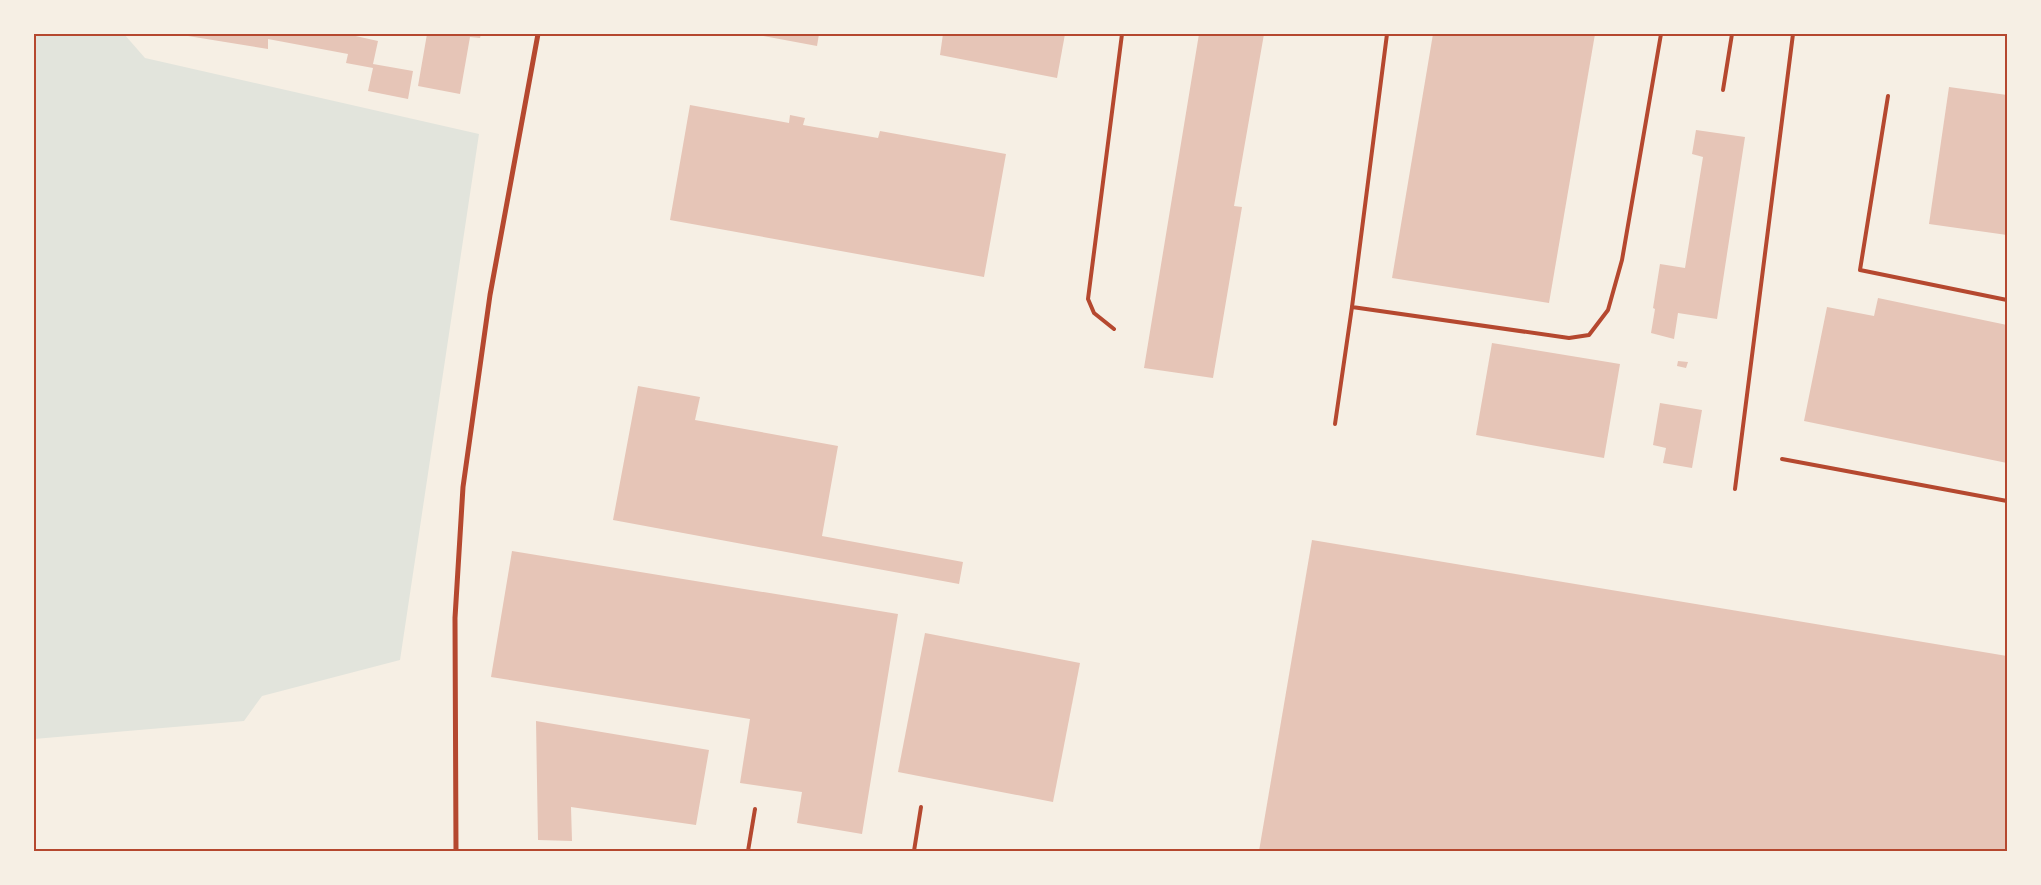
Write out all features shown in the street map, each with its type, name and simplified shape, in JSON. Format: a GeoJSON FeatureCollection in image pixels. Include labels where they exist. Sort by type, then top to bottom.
{"type":"FeatureCollection","features":[{"type":"Feature","properties":{"kind":"street"},"geometry":{"type":"LineString","coordinates":[[456,851],[455,618],[464,487],[490,295],[538,34]]}},
{"type":"Feature","properties":{"kind":"lane"},"geometry":{"type":"LineString","coordinates":[[1114,329],[1094,313],[1088,299],[1122,34]]}},
{"type":"Feature","properties":{"kind":"lane"},"geometry":{"type":"LineString","coordinates":[[1335,424],[1352,307],[1386,34]]}},
{"type":"Feature","properties":{"kind":"lane"},"geometry":{"type":"LineString","coordinates":[[1352,307],[1569,338],[1589,335],[1608,310],[1622,260],[1661,34]]}},
{"type":"Feature","properties":{"kind":"lane"},"geometry":{"type":"LineString","coordinates":[[1723,90],[1732,34]]}},
{"type":"Feature","properties":{"kind":"lane"},"geometry":{"type":"LineString","coordinates":[[1735,489],[1793,34]]}},
{"type":"Feature","properties":{"kind":"lane"},"geometry":{"type":"LineString","coordinates":[[1888,96],[1860,270],[2007,300]]}},
{"type":"Feature","properties":{"kind":"lane"},"geometry":{"type":"LineString","coordinates":[[1782,460],[2007,501]]}},
{"type":"Feature","properties":{"kind":"lane"},"geometry":{"type":"LineString","coordinates":[[914,851],[921,808]]}},
{"type":"Feature","properties":{"kind":"lane"},"geometry":{"type":"LineString","coordinates":[[748,851],[755,809]]}},
{"type":"Feature","properties":{"kind":"shaded area"},"geometry":{"type":"Polygon","coordinates":[[[34,34],[124,34],[145,58],[479,134],[400,660],[262,696],[244,721],[34,739],[34,34]]]}},
{"type":"Feature","properties":{"kind":"building"},"geometry":{"type":"Polygon","coordinates":[[[188,34],[351,34],[378,41],[373,64],[413,71],[408,99],[368,91],[373,68],[346,63],[348,54],[268,39],[268,49],[188,36],[188,34]]]}},
{"type":"Feature","properties":{"kind":"building"},"geometry":{"type":"Polygon","coordinates":[[[427,34],[481,34],[480,38],[470,37],[460,94],[418,86],[427,34]]]}},
{"type":"Feature","properties":{"kind":"building"},"geometry":{"type":"Polygon","coordinates":[[[753,34],[819,34],[817,46],[753,34]]]}},
{"type":"Feature","properties":{"kind":"building"},"geometry":{"type":"Polygon","coordinates":[[[943,34],[1065,34],[1057,78],[940,55],[943,34]]]}},
{"type":"Feature","properties":{"kind":"building"},"geometry":{"type":"Polygon","coordinates":[[[1199,34],[1264,34],[1234,206],[1242,207],[1213,378],[1144,368],[1199,34]]]}},
{"type":"Feature","properties":{"kind":"building"},"geometry":{"type":"Polygon","coordinates":[[[1433,34],[1595,34],[1549,303],[1392,278],[1433,34]]]}},
{"type":"Feature","properties":{"kind":"building"},"geometry":{"type":"Polygon","coordinates":[[[1949,87],[2007,95],[2007,235],[1929,224],[1949,87]]]}},
{"type":"Feature","properties":{"kind":"building"},"geometry":{"type":"Polygon","coordinates":[[[690,105],[789,123],[790,115],[805,118],[803,125],[878,138],[880,131],[1006,154],[984,277],[670,220],[690,105]]]}},
{"type":"Feature","properties":{"kind":"building"},"geometry":{"type":"Polygon","coordinates":[[[1696,130],[1745,137],[1717,319],[1678,313],[1674,339],[1651,333],[1655,309],[1653,308],[1660,264],[1685,268],[1703,157],[1692,154],[1696,130]]]}},
{"type":"Feature","properties":{"kind":"building"},"geometry":{"type":"Polygon","coordinates":[[[1878,298],[2007,325],[2007,463],[1804,421],[1827,307],[1874,316],[1878,298]]]}},
{"type":"Feature","properties":{"kind":"building"},"geometry":{"type":"Polygon","coordinates":[[[1492,343],[1620,364],[1604,458],[1476,435],[1492,343]]]}},
{"type":"Feature","properties":{"kind":"building"},"geometry":{"type":"Polygon","coordinates":[[[1678,361],[1688,362],[1686,368],[1677,366],[1678,361]]]}},
{"type":"Feature","properties":{"kind":"building"},"geometry":{"type":"Polygon","coordinates":[[[638,386],[700,397],[695,420],[838,446],[822,536],[963,562],[959,584],[613,520],[638,386]]]}},
{"type":"Feature","properties":{"kind":"building"},"geometry":{"type":"Polygon","coordinates":[[[1660,403],[1702,410],[1692,468],[1663,463],[1666,448],[1653,445],[1660,403]]]}},
{"type":"Feature","properties":{"kind":"building"},"geometry":{"type":"Polygon","coordinates":[[[1312,540],[2007,656],[2007,851],[1259,851],[1312,540]]]}},
{"type":"Feature","properties":{"kind":"building"},"geometry":{"type":"Polygon","coordinates":[[[512,551],[898,614],[862,834],[797,823],[802,792],[740,783],[750,719],[491,677],[512,551]]]}},
{"type":"Feature","properties":{"kind":"building"},"geometry":{"type":"Polygon","coordinates":[[[925,633],[1080,663],[1053,802],[898,772],[925,633]]]}},
{"type":"Feature","properties":{"kind":"building"},"geometry":{"type":"Polygon","coordinates":[[[536,721],[709,750],[696,825],[571,807],[572,841],[538,840],[536,721]]]}}]}
